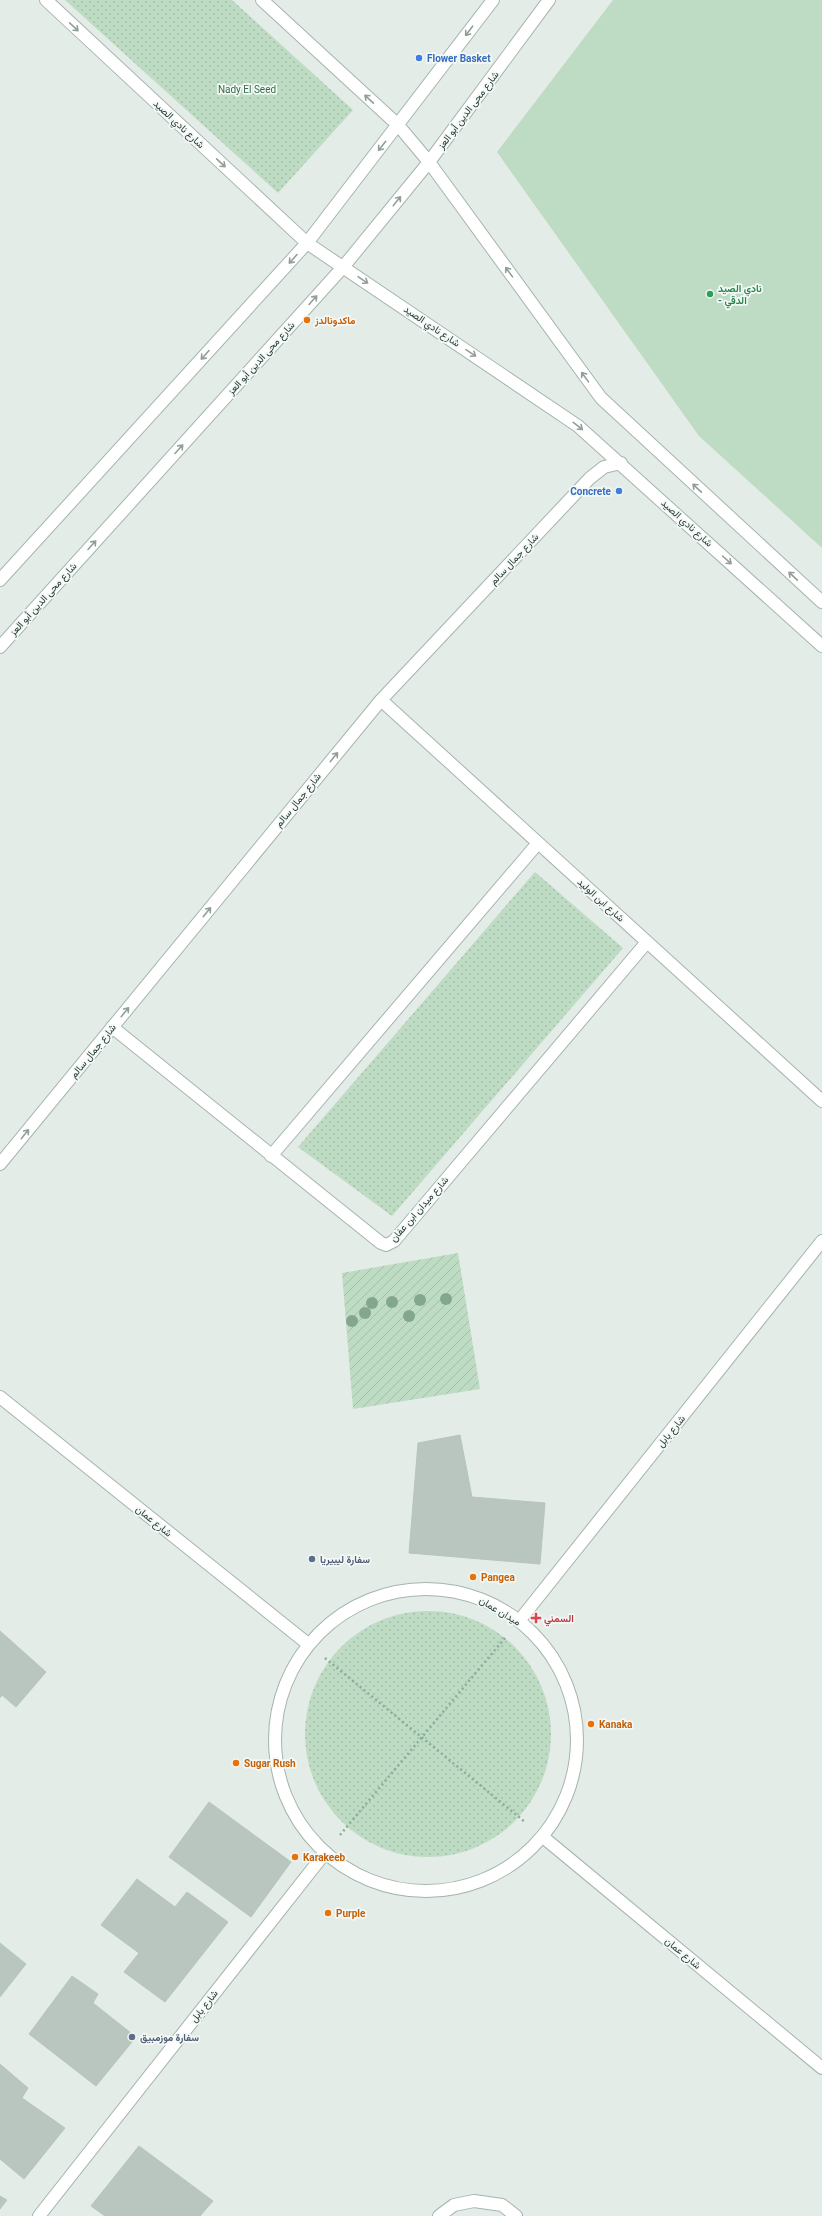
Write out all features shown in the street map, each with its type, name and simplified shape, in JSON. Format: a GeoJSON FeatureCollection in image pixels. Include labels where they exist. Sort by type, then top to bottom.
{"type":"FeatureCollection","features":[{"type":"Feature","properties":{"kind":"street","name":"شارع نادي الصيد"},"geometry":{"type":"LineString","coordinates":[[46,0],[307,243],[344,266],[565,417],[621,463],[822,646]]}},
{"type":"Feature","properties":{"kind":"street"},"geometry":{"type":"LineString","coordinates":[[262,0],[398,125],[429,162],[601,398],[822,602]]}},
{"type":"Feature","properties":{"kind":"street"},"geometry":{"type":"LineString","coordinates":[[0,580],[307,243],[493,0]]}},
{"type":"Feature","properties":{"kind":"street","name":"شارع محى الدين أبو العز"},"geometry":{"type":"LineString","coordinates":[[0,647],[344,266],[429,162],[549,0]]}},
{"type":"Feature","properties":{"kind":"street","name":"شارع جمال سالم"},"geometry":{"type":"LineString","coordinates":[[0,1164],[381,700],[590,478],[604,467],[621,463]]}},
{"type":"Feature","properties":{"kind":"street","name":"شارع ابن الوليد"},"geometry":{"type":"LineString","coordinates":[[381,700],[822,1101]]}},
{"type":"Feature","properties":{"kind":"street"},"geometry":{"type":"LineString","coordinates":[[271,1156],[538,842]]}},
{"type":"Feature","properties":{"kind":"street","name":"شارع ميدان ابن عفان"},"geometry":{"type":"LineString","coordinates":[[112,1027],[271,1156],[382,1243],[390,1244],[647,942]]}},
{"type":"Feature","properties":{"kind":"street","name":"شارع بابل"},"geometry":{"type":"LineString","coordinates":[[520,1621],[822,1241]]}},
{"type":"Feature","properties":{"kind":"street","name":"شارع عمان"},"geometry":{"type":"LineString","coordinates":[[0,1398],[308,1644]]}},
{"type":"Feature","properties":{"kind":"street","name":"ميدان عمان"},"geometry":{"type":"LineString","coordinates":[[428,1588],[474,1596],[520,1621],[549,1652],[571,1697],[578,1746],[568,1794],[543,1837],[521,1858],[496,1875],[468,1886],[438,1891],[407,1890],[378,1884],[350,1871],[325,1853],[296,1817],[278,1775],[274,1728],[284,1684],[308,1644],[341,1613],[383,1594],[428,1588]]}},
{"type":"Feature","properties":{"kind":"street","name":"شارع عمان"},"geometry":{"type":"LineString","coordinates":[[543,1837],[822,2068]]}},
{"type":"Feature","properties":{"kind":"street","name":"شارع بابل"},"geometry":{"type":"LineString","coordinates":[[39,2216],[325,1853]]}},
{"type":"Feature","properties":{"kind":"street"},"geometry":{"type":"LineString","coordinates":[[439,2216],[454,2205],[474,2201],[502,2205],[516,2216]]}},
{"type":"Feature","properties":{"kind":"path"},"geometry":{"type":"LineString","coordinates":[[325,1853],[520,1621]]}},
{"type":"Feature","properties":{"kind":"path"},"geometry":{"type":"LineString","coordinates":[[308,1644],[543,1837]]}},
{"type":"Feature","properties":{"kind":"green space","name":"Nady El Seed"},"geometry":{"type":"Polygon","coordinates":[[[65,0],[232,0],[353,110],[278,193],[65,0]]]}},
{"type":"Feature","properties":{"kind":"green space","name":"نادي الصيد - الدقي"},"geometry":{"type":"Polygon","coordinates":[[[613,0],[822,0],[822,548],[699,436],[497,152],[613,0]]]}},
{"type":"Feature","properties":{"kind":"green space"},"geometry":{"type":"Polygon","coordinates":[[[535,872],[623,948],[392,1216],[298,1147],[535,872]]]}},
{"type":"Feature","properties":{"kind":"green space"},"geometry":{"type":"Polygon","coordinates":[[[458,1253],[480,1389],[353,1409],[342,1273],[458,1253]]]}},
{"type":"Feature","properties":{"kind":"green space"},"geometry":{"type":"Polygon","coordinates":[[[428,1611],[452,1614],[475,1621],[496,1632],[515,1647],[530,1666],[541,1687],[548,1710],[551,1734],[548,1758],[541,1781],[530,1802],[515,1821],[496,1836],[475,1847],[452,1854],[428,1857],[404,1854],[381,1847],[360,1836],[341,1821],[326,1802],[315,1781],[308,1758],[305,1734],[308,1710],[315,1687],[326,1666],[341,1647],[360,1632],[381,1621],[404,1614],[428,1611]]]}},
{"type":"Feature","properties":{"kind":"building"},"geometry":{"type":"Polygon","coordinates":[[[460,1435],[472,1497],[545,1503],[540,1564],[409,1553],[418,1443],[460,1435]]]}},
{"type":"Feature","properties":{"kind":"building"},"geometry":{"type":"Polygon","coordinates":[[[0,1631],[46,1672],[16,1707],[2,1695],[0,1698],[0,1631]]]}},
{"type":"Feature","properties":{"kind":"building"},"geometry":{"type":"Polygon","coordinates":[[[209,1802],[291,1862],[251,1917],[169,1857],[209,1802]]]}},
{"type":"Feature","properties":{"kind":"building"},"geometry":{"type":"Polygon","coordinates":[[[137,1879],[175,1907],[187,1892],[228,1922],[165,2002],[124,1972],[139,1953],[101,1925],[137,1879]]]}},
{"type":"Feature","properties":{"kind":"building"},"geometry":{"type":"Polygon","coordinates":[[[0,1943],[26,1964],[0,1997],[0,1943]]]}},
{"type":"Feature","properties":{"kind":"building"},"geometry":{"type":"Polygon","coordinates":[[[72,1976],[98,1994],[93,2003],[136,2037],[96,2086],[29,2034],[72,1976]]]}},
{"type":"Feature","properties":{"kind":"building"},"geometry":{"type":"Polygon","coordinates":[[[0,2064],[28,2088],[22,2098],[65,2128],[24,2179],[0,2159],[0,2064]]]}},
{"type":"Feature","properties":{"kind":"building"},"geometry":{"type":"Polygon","coordinates":[[[139,2146],[213,2201],[200,2216],[105,2216],[91,2206],[139,2146]]]}},
{"type":"Feature","properties":{"kind":"building"},"geometry":{"type":"Polygon","coordinates":[[[0,2196],[7,2200],[0,2209],[0,2196]]]}},
{"type":"Feature","properties":{"kind":"place","name":"Flower Basket"},"geometry":{"type":"Point","coordinates":[419,58]}},
{"type":"Feature","properties":{"kind":"place","name":"نادي الصيد - الدقي"},"geometry":{"type":"Point","coordinates":[710,294]}},
{"type":"Feature","properties":{"kind":"place","name":"ماكدونالدز"},"geometry":{"type":"Point","coordinates":[307,320]}},
{"type":"Feature","properties":{"kind":"place","name":"Concrete"},"geometry":{"type":"Point","coordinates":[619,491]}},
{"type":"Feature","properties":{"kind":"place","name":"سفارة ليبيريا"},"geometry":{"type":"Point","coordinates":[312,1559]}},
{"type":"Feature","properties":{"kind":"place","name":"Pangea"},"geometry":{"type":"Point","coordinates":[473,1577]}},
{"type":"Feature","properties":{"kind":"place","name":"السمني"},"geometry":{"type":"Point","coordinates":[536,1618]}},
{"type":"Feature","properties":{"kind":"place","name":"Kanaka"},"geometry":{"type":"Point","coordinates":[591,1724]}},
{"type":"Feature","properties":{"kind":"place","name":"Sugar Rush"},"geometry":{"type":"Point","coordinates":[236,1763]}},
{"type":"Feature","properties":{"kind":"place","name":"Karakeeb"},"geometry":{"type":"Point","coordinates":[295,1857]}},
{"type":"Feature","properties":{"kind":"place","name":"Purple"},"geometry":{"type":"Point","coordinates":[328,1913]}},
{"type":"Feature","properties":{"kind":"place","name":"سفارة موزمبيق"},"geometry":{"type":"Point","coordinates":[132,2037]}}]}
